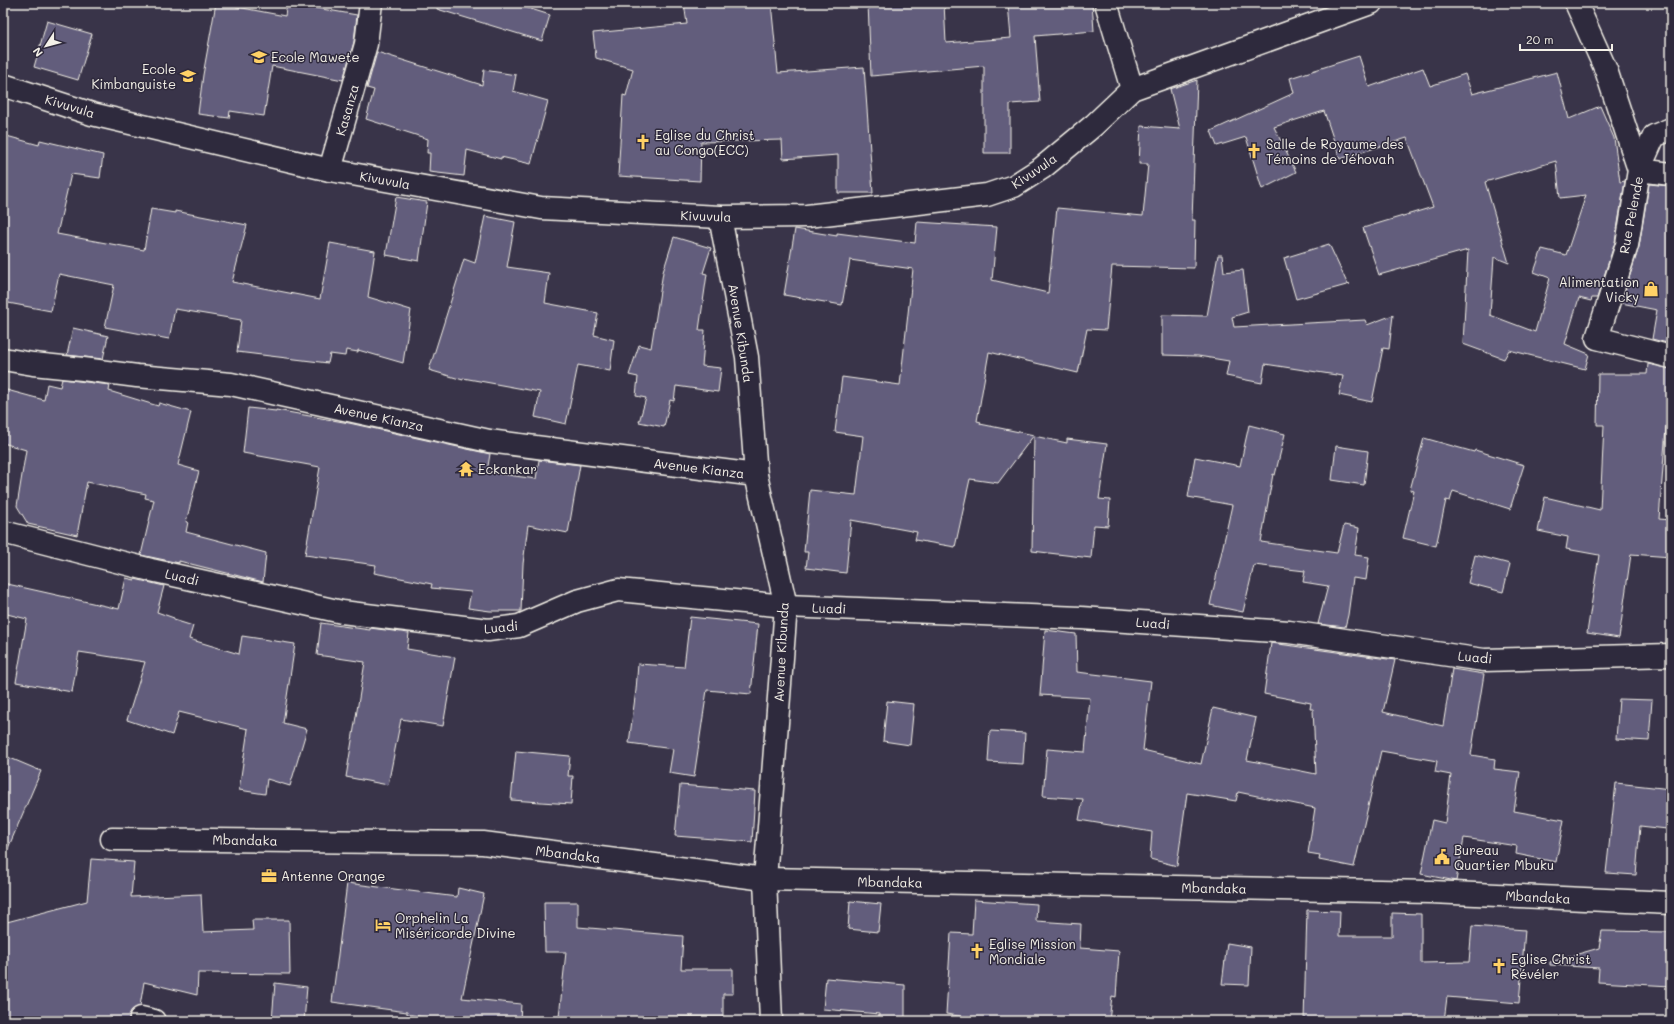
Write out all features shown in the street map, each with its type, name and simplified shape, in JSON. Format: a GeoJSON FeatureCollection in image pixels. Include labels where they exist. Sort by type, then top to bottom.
{"type":"FeatureCollection","features":[{"type":"Feature","properties":{"kind":"street","name":"Kasanza"},"geometry":{"type":"LineString","coordinates":[[330,170],[366,44],[371,3]]}},
{"type":"Feature","properties":{"kind":"street"},"geometry":{"type":"LineString","coordinates":[[1106,3],[1132,89]]}},
{"type":"Feature","properties":{"kind":"street","name":"Kivuvula"},"geometry":{"type":"LineString","coordinates":[[3,85],[92,114],[330,170],[542,208],[720,217],[807,216],[987,195],[1014,186],[1042,168],[1094,125],[1132,89],[1371,3]]}},
{"type":"Feature","properties":{"kind":"street","name":"Rue Pelende"},"geometry":{"type":"LineString","coordinates":[[1576,3],[1606,70],[1639,170],[1627,245],[1597,338],[1671,358]]}},
{"type":"Feature","properties":{"kind":"street"},"geometry":{"type":"LineString","coordinates":[[1671,129],[1654,136],[1639,170],[1671,174]]}},
{"type":"Feature","properties":{"kind":"street","name":"Avenue Kibunda"},"geometry":{"type":"LineString","coordinates":[[720,217],[747,357],[756,475],[786,606],[765,879],[771,1021]]}},
{"type":"Feature","properties":{"kind":"street","name":"Avenue Kianza"},"geometry":{"type":"LineString","coordinates":[[3,359],[137,376],[231,384],[489,441],[756,475]]}},
{"type":"Feature","properties":{"kind":"street","name":"Luadi"},"geometry":{"type":"LineString","coordinates":[[3,532],[151,570],[342,612],[488,630],[519,626],[577,601],[618,590],[786,606],[1081,618],[1289,632],[1484,660],[1671,656]]}},
{"type":"Feature","properties":{"kind":"street","name":"Mbandaka"},"geometry":{"type":"LineString","coordinates":[[112,839],[483,843],[765,879],[1431,892],[1671,903]]}},
{"type":"Feature","properties":{"kind":"building"},"geometry":{"type":"Polygon","coordinates":[[[216,3],[285,16],[287,3],[357,15],[354,42],[343,80],[272,66],[264,116],[230,111],[229,118],[198,114],[203,75],[216,3]]]}},
{"type":"Feature","properties":{"kind":"building"},"geometry":{"type":"Polygon","coordinates":[[[437,3],[512,3],[550,15],[542,41],[437,9],[437,3]]]}},
{"type":"Feature","properties":{"kind":"building"},"geometry":{"type":"Polygon","coordinates":[[[684,3],[771,3],[778,73],[864,67],[873,193],[838,193],[838,155],[783,159],[782,140],[701,142],[700,181],[618,176],[623,95],[626,96],[633,69],[596,58],[593,33],[687,24],[684,3]]]}},
{"type":"Feature","properties":{"kind":"building"},"geometry":{"type":"Polygon","coordinates":[[[868,3],[944,3],[946,43],[1011,38],[1008,3],[1092,3],[1094,31],[1035,36],[1040,102],[1010,104],[1010,153],[984,153],[984,66],[871,76],[868,3]]]}},
{"type":"Feature","properties":{"kind":"building"},"geometry":{"type":"Polygon","coordinates":[[[47,21],[92,34],[78,80],[34,67],[47,21]]]}},
{"type":"Feature","properties":{"kind":"building"},"geometry":{"type":"Polygon","coordinates":[[[377,52],[482,85],[484,70],[516,75],[513,91],[548,101],[531,164],[501,157],[501,159],[467,150],[464,176],[429,172],[430,153],[427,153],[428,139],[366,119],[374,90],[367,88],[377,52]]]}},
{"type":"Feature","properties":{"kind":"building"},"geometry":{"type":"Polygon","coordinates":[[[1359,56],[1369,87],[1423,68],[1430,86],[1465,74],[1472,94],[1557,72],[1569,119],[1600,106],[1614,138],[1620,182],[1625,181],[1615,242],[1597,298],[1592,298],[1591,301],[1579,298],[1565,344],[1589,354],[1585,369],[1509,350],[1504,359],[1463,344],[1468,250],[1379,275],[1363,228],[1433,207],[1407,138],[1340,159],[1324,111],[1274,127],[1296,172],[1262,189],[1246,137],[1217,146],[1211,131],[1294,93],[1290,78],[1359,56]],[[1556,161],[1485,182],[1509,263],[1494,257],[1490,315],[1535,332],[1550,278],[1534,272],[1542,249],[1566,255],[1586,195],[1560,198],[1556,161]]]}},
{"type":"Feature","properties":{"kind":"building"},"geometry":{"type":"Polygon","coordinates":[[[1197,80],[1192,220],[1195,220],[1194,268],[1112,266],[1106,330],[1087,329],[1078,373],[989,352],[977,421],[981,422],[980,424],[1034,435],[998,483],[970,479],[955,547],[915,540],[917,532],[851,520],[846,573],[806,568],[808,552],[804,552],[810,490],[856,495],[863,436],[835,432],[842,377],[900,385],[913,269],[850,260],[842,305],[784,295],[795,229],[837,236],[837,233],[915,243],[917,222],[997,227],[992,280],[1048,293],[1057,208],[1143,216],[1148,164],[1139,164],[1141,126],[1180,129],[1170,89],[1197,80]]]}},
{"type":"Feature","properties":{"kind":"building"},"geometry":{"type":"Polygon","coordinates":[[[3,135],[39,145],[40,140],[103,155],[100,178],[71,174],[57,234],[144,250],[151,209],[175,213],[175,211],[247,225],[232,282],[320,299],[330,243],[375,251],[368,297],[411,310],[403,363],[358,350],[358,352],[346,350],[345,356],[330,354],[328,363],[237,352],[241,320],[175,309],[169,339],[105,327],[114,285],[59,274],[51,311],[3,302],[3,135]]]}},
{"type":"Feature","properties":{"kind":"building"},"geometry":{"type":"Polygon","coordinates":[[[1649,184],[1669,186],[1671,203],[1671,344],[1652,339],[1657,310],[1621,303],[1639,247],[1649,184]]]}},
{"type":"Feature","properties":{"kind":"building"},"geometry":{"type":"Polygon","coordinates":[[[396,197],[427,202],[419,261],[386,255],[396,197]]]}},
{"type":"Feature","properties":{"kind":"building"},"geometry":{"type":"Polygon","coordinates":[[[485,216],[515,222],[507,267],[549,273],[545,303],[598,313],[594,335],[614,340],[610,371],[578,365],[566,424],[535,417],[540,392],[463,378],[463,380],[429,370],[464,259],[475,263],[485,216]]]}},
{"type":"Feature","properties":{"kind":"building"},"geometry":{"type":"Polygon","coordinates":[[[674,237],[711,248],[703,273],[707,274],[699,330],[705,330],[702,366],[721,368],[718,392],[676,386],[674,401],[670,400],[664,427],[639,422],[646,398],[636,396],[638,377],[629,375],[639,345],[651,348],[663,272],[674,237]]]}},
{"type":"Feature","properties":{"kind":"building"},"geometry":{"type":"Polygon","coordinates":[[[1329,244],[1347,283],[1350,284],[1296,299],[1284,258],[1329,244]]]}},
{"type":"Feature","properties":{"kind":"building"},"geometry":{"type":"Polygon","coordinates":[[[1218,255],[1222,255],[1224,272],[1243,270],[1248,312],[1232,317],[1234,327],[1365,320],[1367,325],[1393,315],[1389,349],[1383,348],[1372,402],[1339,395],[1343,376],[1265,364],[1262,383],[1226,376],[1229,361],[1198,356],[1162,355],[1162,315],[1207,316],[1218,255]]]}},
{"type":"Feature","properties":{"kind":"building"},"geometry":{"type":"Polygon","coordinates":[[[73,328],[108,336],[103,359],[67,355],[73,328]]]}},
{"type":"Feature","properties":{"kind":"building"},"geometry":{"type":"Polygon","coordinates":[[[1648,364],[1671,369],[1671,416],[1667,416],[1659,519],[1671,520],[1671,557],[1631,554],[1619,638],[1587,633],[1599,555],[1566,549],[1568,537],[1538,531],[1545,497],[1600,510],[1604,425],[1597,425],[1598,374],[1647,374],[1648,364]]]}},
{"type":"Feature","properties":{"kind":"building"},"geometry":{"type":"Polygon","coordinates":[[[62,379],[110,385],[109,391],[158,406],[159,403],[191,412],[178,465],[199,471],[186,522],[188,522],[186,532],[266,553],[263,582],[179,561],[179,563],[141,555],[154,500],[145,498],[146,494],[87,482],[77,535],[28,524],[17,506],[26,450],[3,443],[3,389],[44,400],[47,384],[60,387],[62,379]]]}},
{"type":"Feature","properties":{"kind":"building"},"geometry":{"type":"Polygon","coordinates":[[[248,408],[276,410],[349,423],[490,454],[487,472],[536,479],[539,460],[580,465],[568,533],[528,525],[523,564],[521,611],[490,611],[468,608],[471,592],[431,588],[432,584],[374,573],[376,565],[305,555],[320,467],[243,453],[248,408]]]}},
{"type":"Feature","properties":{"kind":"building"},"geometry":{"type":"Polygon","coordinates":[[[1249,425],[1285,434],[1275,475],[1273,474],[1261,542],[1337,553],[1344,525],[1359,528],[1355,555],[1369,557],[1366,580],[1353,578],[1345,627],[1318,624],[1328,586],[1303,582],[1305,571],[1254,565],[1243,612],[1210,605],[1232,505],[1188,497],[1195,457],[1240,466],[1249,425]]]}},
{"type":"Feature","properties":{"kind":"building"},"geometry":{"type":"Polygon","coordinates":[[[1034,436],[1067,443],[1067,439],[1107,444],[1099,499],[1110,500],[1108,526],[1094,525],[1091,558],[1032,551],[1034,436]]]}},
{"type":"Feature","properties":{"kind":"building"},"geometry":{"type":"Polygon","coordinates":[[[1424,438],[1474,452],[1475,450],[1524,465],[1510,509],[1453,491],[1450,501],[1446,500],[1436,546],[1403,538],[1414,491],[1410,490],[1424,438]]]}},
{"type":"Feature","properties":{"kind":"building"},"geometry":{"type":"Polygon","coordinates":[[[1336,446],[1368,451],[1364,485],[1332,480],[1336,446]]]}},
{"type":"Feature","properties":{"kind":"building"},"geometry":{"type":"Polygon","coordinates":[[[1475,555],[1510,564],[1503,592],[1468,583],[1475,555]]]}},
{"type":"Feature","properties":{"kind":"building"},"geometry":{"type":"Polygon","coordinates":[[[126,578],[164,586],[157,612],[174,618],[174,620],[193,626],[189,639],[239,654],[242,636],[295,644],[283,723],[307,729],[290,786],[267,779],[265,794],[239,790],[248,729],[179,712],[172,735],[127,720],[145,662],[79,652],[72,692],[16,682],[27,619],[3,613],[3,583],[119,609],[126,578]]]}},
{"type":"Feature","properties":{"kind":"building"},"geometry":{"type":"Polygon","coordinates":[[[690,617],[758,624],[751,694],[707,690],[694,777],[669,773],[673,749],[629,743],[638,664],[684,667],[690,617]]]}},
{"type":"Feature","properties":{"kind":"building"},"geometry":{"type":"Polygon","coordinates":[[[321,623],[370,630],[370,628],[409,633],[407,649],[455,657],[443,726],[401,719],[388,785],[346,777],[365,662],[317,655],[321,623]]]}},
{"type":"Feature","properties":{"kind":"building"},"geometry":{"type":"Polygon","coordinates":[[[1045,630],[1076,634],[1077,672],[1151,681],[1143,750],[1201,764],[1213,708],[1256,718],[1247,760],[1316,774],[1313,709],[1310,709],[1311,703],[1264,694],[1271,643],[1395,660],[1383,712],[1443,726],[1452,669],[1484,674],[1471,755],[1495,759],[1494,769],[1520,772],[1514,811],[1564,820],[1556,862],[1516,854],[1517,846],[1464,838],[1456,881],[1421,874],[1432,820],[1445,823],[1451,775],[1435,772],[1437,761],[1381,751],[1354,867],[1319,860],[1320,855],[1308,853],[1315,808],[1238,792],[1236,801],[1187,793],[1177,866],[1150,859],[1152,832],[1079,820],[1083,799],[1043,796],[1047,749],[1085,752],[1090,698],[1040,695],[1045,630]]]}},
{"type":"Feature","properties":{"kind":"building"},"geometry":{"type":"Polygon","coordinates":[[[1619,699],[1652,700],[1649,741],[1616,739],[1619,699]]]}},
{"type":"Feature","properties":{"kind":"building"},"geometry":{"type":"Polygon","coordinates":[[[887,701],[914,704],[910,745],[883,741],[887,701]]]}},
{"type":"Feature","properties":{"kind":"building"},"geometry":{"type":"Polygon","coordinates":[[[990,731],[1025,733],[1023,764],[988,762],[990,731]]]}},
{"type":"Feature","properties":{"kind":"building"},"geometry":{"type":"Polygon","coordinates":[[[516,751],[570,756],[568,776],[573,776],[571,804],[511,800],[516,751]]]}},
{"type":"Feature","properties":{"kind":"building"},"geometry":{"type":"Polygon","coordinates":[[[3,755],[41,771],[3,860],[3,755]]]}},
{"type":"Feature","properties":{"kind":"building"},"geometry":{"type":"Polygon","coordinates":[[[1616,783],[1671,789],[1667,829],[1640,826],[1636,875],[1606,873],[1616,783]]]}},
{"type":"Feature","properties":{"kind":"building"},"geometry":{"type":"Polygon","coordinates":[[[680,785],[755,791],[752,842],[675,836],[680,785]]]}},
{"type":"Feature","properties":{"kind":"building"},"geometry":{"type":"Polygon","coordinates":[[[91,859],[134,862],[131,897],[201,894],[203,932],[253,930],[252,920],[289,920],[290,974],[198,973],[197,995],[144,982],[140,1006],[132,1010],[129,1015],[129,1021],[3,1021],[3,923],[87,901],[91,859]]]}},
{"type":"Feature","properties":{"kind":"building"},"geometry":{"type":"Polygon","coordinates":[[[347,883],[457,897],[458,888],[484,894],[462,998],[521,1004],[520,1021],[445,1021],[407,1014],[407,1012],[332,1002],[347,883]]]}},
{"type":"Feature","properties":{"kind":"building"},"geometry":{"type":"Polygon","coordinates":[[[974,900],[1037,904],[1036,921],[1081,924],[1080,948],[1119,951],[1116,997],[1112,996],[1109,1021],[990,1021],[946,1014],[951,933],[972,934],[974,900]]]}},
{"type":"Feature","properties":{"kind":"building"},"geometry":{"type":"Polygon","coordinates":[[[850,901],[881,904],[878,932],[848,929],[850,901]]]}},
{"type":"Feature","properties":{"kind":"building"},"geometry":{"type":"Polygon","coordinates":[[[544,902],[578,902],[578,927],[683,936],[681,969],[733,969],[733,994],[723,994],[723,1017],[655,1016],[655,1021],[593,1021],[559,1017],[566,952],[545,952],[544,902]]]}},
{"type":"Feature","properties":{"kind":"building"},"geometry":{"type":"Polygon","coordinates":[[[1307,910],[1340,911],[1339,936],[1392,936],[1392,913],[1421,914],[1421,963],[1469,962],[1472,926],[1525,930],[1519,1003],[1447,997],[1444,1021],[1304,1021],[1307,910]]]}},
{"type":"Feature","properties":{"kind":"building"},"geometry":{"type":"Polygon","coordinates":[[[1602,931],[1671,932],[1671,986],[1598,982],[1599,968],[1550,965],[1550,962],[1599,948],[1602,931]]]}},
{"type":"Feature","properties":{"kind":"building"},"geometry":{"type":"Polygon","coordinates":[[[1227,943],[1251,947],[1249,985],[1222,984],[1227,943]]]}},
{"type":"Feature","properties":{"kind":"building"},"geometry":{"type":"Polygon","coordinates":[[[826,978],[905,985],[905,1021],[879,1021],[879,1014],[823,1009],[826,978]]]}},
{"type":"Feature","properties":{"kind":"building"},"geometry":{"type":"Polygon","coordinates":[[[275,983],[307,987],[304,1021],[272,1021],[275,983]]]}},
{"type":"Feature","properties":{"kind":"place","name":"Ecole Mawete"},"geometry":{"type":"Point","coordinates":[259,57]}},
{"type":"Feature","properties":{"kind":"place","name":"Ecole Kimbanguiste"},"geometry":{"type":"Point","coordinates":[188,76]}},
{"type":"Feature","properties":{"kind":"place","name":"Eglise du Christ au Congo(ECC)"},"geometry":{"type":"Point","coordinates":[643,142]}},
{"type":"Feature","properties":{"kind":"place","name":"Salle de Royaume des Témoins de Jéhovah"},"geometry":{"type":"Point","coordinates":[1254,151]}},
{"type":"Feature","properties":{"kind":"place","name":"Alimentation Vicky"},"geometry":{"type":"Point","coordinates":[1651,289]}},
{"type":"Feature","properties":{"kind":"place","name":"Eckankar"},"geometry":{"type":"Point","coordinates":[466,469]}},
{"type":"Feature","properties":{"kind":"place","name":"Bureau Quartier Mbuku"},"geometry":{"type":"Point","coordinates":[1442,857]}},
{"type":"Feature","properties":{"kind":"place","name":"Antenne Orange"},"geometry":{"type":"Point","coordinates":[269,876]}},
{"type":"Feature","properties":{"kind":"place","name":"Orphelin La Miséricorde Divine"},"geometry":{"type":"Point","coordinates":[383,925]}},
{"type":"Feature","properties":{"kind":"place","name":"Eglise Mission Mondiale"},"geometry":{"type":"Point","coordinates":[977,951]}},
{"type":"Feature","properties":{"kind":"place","name":"Eglise Christ Révéler"},"geometry":{"type":"Point","coordinates":[1499,966]}}]}
